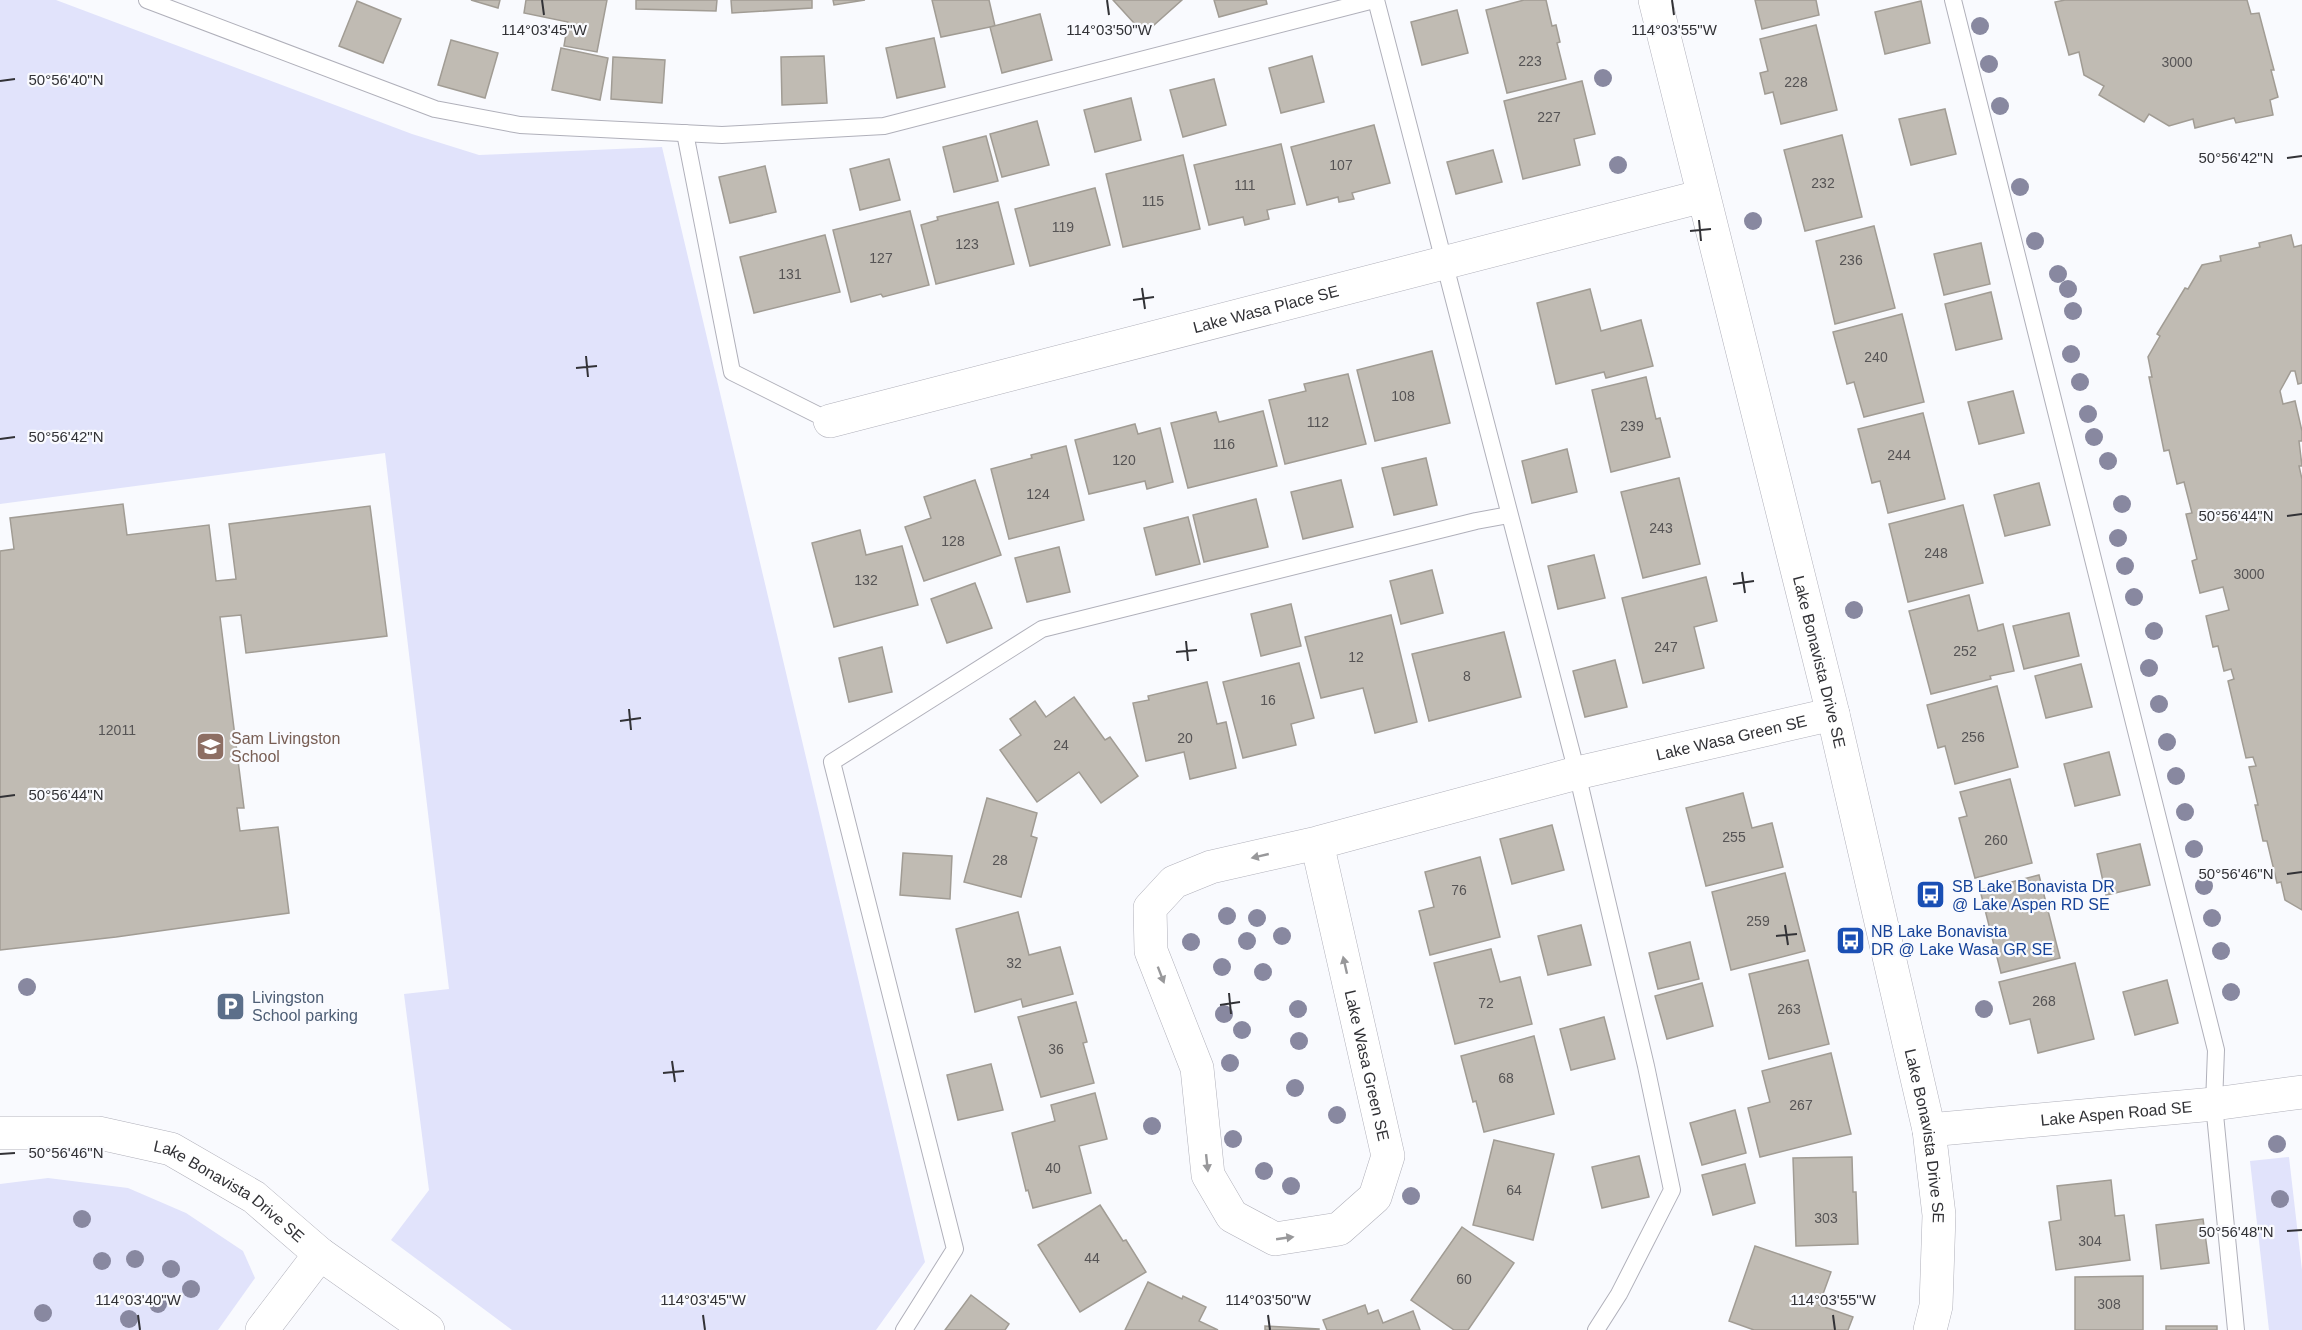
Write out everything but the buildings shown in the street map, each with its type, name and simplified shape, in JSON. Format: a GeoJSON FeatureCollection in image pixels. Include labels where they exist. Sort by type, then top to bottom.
{"type":"FeatureCollection","features":[{"type":"Feature","properties":{"kind":"street","name":"Lake Bonavista Drive SE"},"geometry":{"type":"LineString","coordinates":[[1655,0],[1833,714],[1929,1130],[1939,1215],[1936,1306],[1930,1330]]}},
{"type":"Feature","properties":{"kind":"street","name":"Lake Wasa Place SE"},"geometry":{"type":"LineString","coordinates":[[830,421],[1703,196]]}},
{"type":"Feature","properties":{"kind":"street","name":"Lake Wasa Green SE"},"geometry":{"type":"LineString","coordinates":[[1317,843],[1388,1156],[1375,1197],[1339,1229],[1275,1239],[1232,1216],[1208,1175],[1197,1068],[1151,951],[1150,908],[1174,882],[1211,867],[1317,843],[1577,773],[1833,714]]}},
{"type":"Feature","properties":{"kind":"street","name":"Lake Aspen Road SE"},"geometry":{"type":"LineString","coordinates":[[1929,1130],[2214,1104],[2302,1092]]}},
{"type":"Feature","properties":{"kind":"street","name":"Lake Bonavista Drive SE"},"geometry":{"type":"LineString","coordinates":[[0,1133],[99,1133],[171,1149],[254,1197],[320,1254],[428,1330]]}},
{"type":"Feature","properties":{"kind":"street"},"geometry":{"type":"LineString","coordinates":[[262,1330],[320,1254]]}},
{"type":"Feature","properties":{"kind":"lane"},"geometry":{"type":"LineString","coordinates":[[147,0],[435,109],[520,125],[722,135],[884,126],[1375,0],[1577,773],[1646,1066],[1672,1190],[1619,1294],[1596,1330]]}},
{"type":"Feature","properties":{"kind":"lane"},"geometry":{"type":"LineString","coordinates":[[1953,0],[2216,1050],[2214,1104],[2236,1330]]}},
{"type":"Feature","properties":{"kind":"lane"},"geometry":{"type":"LineString","coordinates":[[685,133],[732,372],[830,421]]}},
{"type":"Feature","properties":{"kind":"lane"},"geometry":{"type":"LineString","coordinates":[[904,1330],[955,1249],[832,762],[1042,629],[1476,521],[1509,515]]}},
{"type":"Feature","properties":{"kind":"shaded area"},"geometry":{"type":"Polygon","coordinates":[[[0,0],[56,0],[412,134],[479,155],[662,147],[925,1262],[876,1330],[512,1330],[391,1240],[429,1190],[404,994],[449,989],[385,453],[0,504],[0,0]]]}},
{"type":"Feature","properties":{"kind":"shaded area"},"geometry":{"type":"Polygon","coordinates":[[[2289,1157],[2302,1270],[2302,1330],[2269,1330],[2250,1161],[2289,1157]]]}},
{"type":"Feature","properties":{"kind":"shaded area"},"geometry":{"type":"Polygon","coordinates":[[[48,1178],[128,1188],[186,1213],[243,1251],[255,1278],[218,1330],[0,1330],[0,1184],[48,1178]]]}},
{"type":"Feature","properties":{"kind":"place","name":"Sam Livingston School"},"geometry":{"type":"Point","coordinates":[210,747]}},
{"type":"Feature","properties":{"kind":"place","name":"SB Lake Bonavista DR @ Lake Aspen RD SE"},"geometry":{"type":"Point","coordinates":[1931,895]}},
{"type":"Feature","properties":{"kind":"place","name":"NB Lake Bonavista DR @ Lake Wasa GR SE"},"geometry":{"type":"Point","coordinates":[1850,940]}},
{"type":"Feature","properties":{"kind":"place","name":"Livingston School parking"},"geometry":{"type":"Point","coordinates":[231,1006]}}]}
